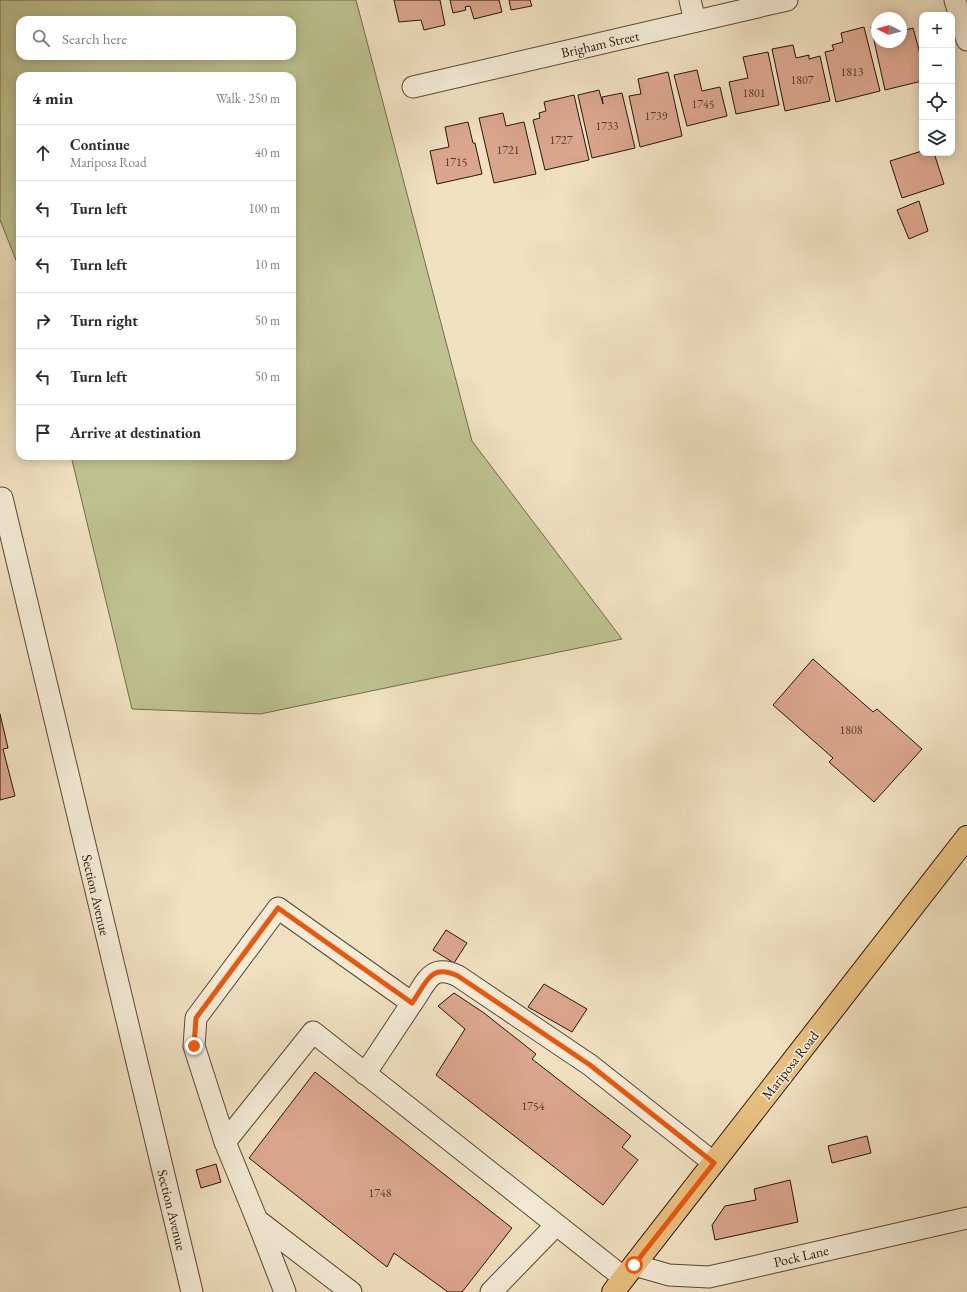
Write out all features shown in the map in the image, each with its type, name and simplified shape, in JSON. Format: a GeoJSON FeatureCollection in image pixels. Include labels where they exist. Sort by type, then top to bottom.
{"type":"FeatureCollection","features":[{"type":"Feature","properties":{"kind":"main road","name":"Mariposa Road"},"geometry":{"type":"LineString","coordinates":[[623,1278],[967,837]]}},
{"type":"Feature","properties":{"kind":"street"},"geometry":{"type":"LineString","coordinates":[[690,0],[695,21]]}},
{"type":"Feature","properties":{"kind":"street","name":"Brigham Street"},"geometry":{"type":"LineString","coordinates":[[413,87],[787,0]]}},
{"type":"Feature","properties":{"kind":"street"},"geometry":{"type":"LineString","coordinates":[[955,0],[967,40]]}},
{"type":"Feature","properties":{"kind":"street","name":"Section Avenue"},"geometry":{"type":"LineString","coordinates":[[2,498],[192,1292]]}},
{"type":"Feature","properties":{"kind":"street"},"geometry":{"type":"LineString","coordinates":[[285,1292],[225,1142],[194,1046],[196,1018],[278,908],[412,1003]]}},
{"type":"Feature","properties":{"kind":"street"},"geometry":{"type":"LineString","coordinates":[[365,1074],[433,973],[439,970],[448,972],[458,976],[590,1065],[714,1163]]}},
{"type":"Feature","properties":{"kind":"street"},"geometry":{"type":"LineString","coordinates":[[225,1142],[313,1032],[623,1278]]}},
{"type":"Feature","properties":{"kind":"street","name":"Pock Lane"},"geometry":{"type":"LineString","coordinates":[[623,1278],[669,1275],[709,1277],[967,1218]]}},
{"type":"Feature","properties":{"kind":"street"},"geometry":{"type":"LineString","coordinates":[[257,1220],[351,1292]]}},
{"type":"Feature","properties":{"kind":"street"},"geometry":{"type":"LineString","coordinates":[[491,1292],[556,1225]]}},
{"type":"Feature","properties":{"kind":"green space"},"geometry":{"type":"Polygon","coordinates":[[[0,0],[356,0],[472,441],[622,639],[260,714],[132,709],[72,460],[296,460],[296,72],[16,72],[16,260],[0,220],[0,0]]]}},
{"type":"Feature","properties":{"kind":"building"},"geometry":{"type":"Polygon","coordinates":[[[394,0],[440,0],[445,25],[424,30],[421,20],[399,22],[394,0]]]}},
{"type":"Feature","properties":{"kind":"building"},"geometry":{"type":"Polygon","coordinates":[[[450,0],[499,0],[502,12],[474,19],[470,6],[465,7],[466,10],[453,13],[450,0]]]}},
{"type":"Feature","properties":{"kind":"building"},"geometry":{"type":"Polygon","coordinates":[[[509,0],[530,0],[532,6],[511,10],[509,0]]]}},
{"type":"Feature","properties":{"kind":"building"},"geometry":{"type":"Polygon","coordinates":[[[864,27],[880,91],[836,102],[825,52],[834,50],[832,45],[843,42],[841,33],[864,27]]]}},
{"type":"Feature","properties":{"kind":"building"},"geometry":{"type":"Polygon","coordinates":[[[913,28],[919,50],[919,82],[885,90],[876,48],[907,48],[907,30],[913,28]]]}},
{"type":"Feature","properties":{"kind":"building"},"geometry":{"type":"Polygon","coordinates":[[[793,45],[796,58],[809,55],[809,59],[820,56],[830,101],[785,111],[772,49],[793,45]]]}},
{"type":"Feature","properties":{"kind":"building"},"geometry":{"type":"Polygon","coordinates":[[[768,52],[779,105],[736,114],[729,82],[748,78],[743,57],[768,52]]]}},
{"type":"Feature","properties":{"kind":"building"},"geometry":{"type":"Polygon","coordinates":[[[697,70],[702,91],[720,87],[727,116],[687,126],[674,75],[697,70]]]}},
{"type":"Feature","properties":{"kind":"building"},"geometry":{"type":"Polygon","coordinates":[[[668,72],[682,136],[640,147],[629,96],[641,94],[638,79],[668,72]]]}},
{"type":"Feature","properties":{"kind":"building"},"geometry":{"type":"Polygon","coordinates":[[[599,90],[603,104],[602,97],[622,93],[635,148],[592,158],[578,95],[599,90]]]}},
{"type":"Feature","properties":{"kind":"building"},"geometry":{"type":"Polygon","coordinates":[[[574,95],[589,160],[545,170],[533,120],[540,118],[539,113],[546,111],[544,102],[574,95]]]}},
{"type":"Feature","properties":{"kind":"building"},"geometry":{"type":"Polygon","coordinates":[[[503,113],[506,126],[524,122],[536,174],[494,183],[479,118],[503,113]]]}},
{"type":"Feature","properties":{"kind":"building"},"geometry":{"type":"Polygon","coordinates":[[[468,122],[473,143],[475,143],[482,174],[437,184],[430,151],[449,147],[445,127],[468,122]]]}},
{"type":"Feature","properties":{"kind":"building"},"geometry":{"type":"Polygon","coordinates":[[[919,152],[919,156],[935,156],[944,184],[902,198],[890,161],[919,152]]]}},
{"type":"Feature","properties":{"kind":"building"},"geometry":{"type":"Polygon","coordinates":[[[919,201],[928,231],[909,239],[897,210],[919,201]]]}},
{"type":"Feature","properties":{"kind":"building"},"geometry":{"type":"Polygon","coordinates":[[[813,659],[873,712],[877,709],[922,749],[874,802],[829,762],[833,758],[773,705],[813,659]]]}},
{"type":"Feature","properties":{"kind":"building"},"geometry":{"type":"Polygon","coordinates":[[[0,714],[8,748],[3,749],[15,796],[0,800],[0,714]]]}},
{"type":"Feature","properties":{"kind":"building"},"geometry":{"type":"Polygon","coordinates":[[[446,930],[467,943],[454,963],[433,950],[446,930]]]}},
{"type":"Feature","properties":{"kind":"building"},"geometry":{"type":"Polygon","coordinates":[[[544,984],[587,1009],[572,1032],[528,1007],[544,984]]]}},
{"type":"Feature","properties":{"kind":"building"},"geometry":{"type":"Polygon","coordinates":[[[454,993],[484,1013],[536,1054],[532,1059],[631,1136],[622,1147],[638,1160],[603,1205],[436,1075],[465,1029],[438,1006],[454,993]]]}},
{"type":"Feature","properties":{"kind":"building"},"geometry":{"type":"Polygon","coordinates":[[[315,1072],[512,1228],[462,1292],[448,1292],[394,1253],[387,1267],[249,1158],[315,1072]]]}},
{"type":"Feature","properties":{"kind":"building"},"geometry":{"type":"Polygon","coordinates":[[[867,1136],[871,1153],[832,1163],[828,1146],[867,1136]]]}},
{"type":"Feature","properties":{"kind":"building"},"geometry":{"type":"Polygon","coordinates":[[[216,1164],[221,1182],[201,1188],[196,1170],[216,1164]]]}},
{"type":"Feature","properties":{"kind":"building"},"geometry":{"type":"Polygon","coordinates":[[[790,1180],[798,1222],[715,1240],[712,1225],[725,1206],[756,1200],[754,1189],[790,1180]]]}},
{"type":"Feature","properties":{"kind":"route"},"geometry":{"type":"LineString","coordinates":[[194,1046],[196,1018],[278,908],[412,1003],[433,973],[439,970],[458,976],[590,1065],[714,1163],[634,1265]]}}]}
